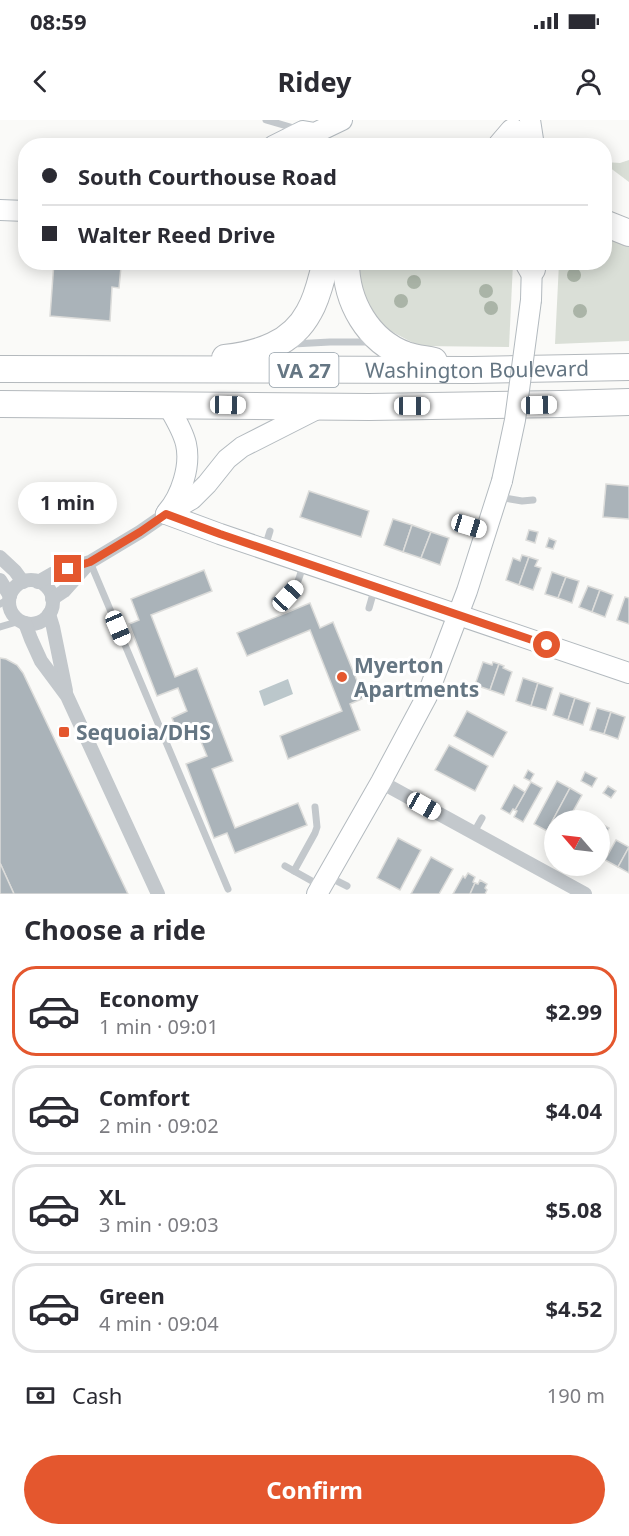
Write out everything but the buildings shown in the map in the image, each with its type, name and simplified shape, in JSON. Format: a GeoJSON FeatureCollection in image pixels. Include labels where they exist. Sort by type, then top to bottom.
{"type":"FeatureCollection","features":[{"type":"Feature","properties":{"kind":"highway"},"geometry":{"type":"LineString","coordinates":[[612,226],[629,233]]}},
{"type":"Feature","properties":{"kind":"highway"},"geometry":{"type":"LineString","coordinates":[[136,369],[245,355],[276,345],[295,330],[309,312],[324,270]]}},
{"type":"Feature","properties":{"kind":"highway"},"geometry":{"type":"LineString","coordinates":[[346,270],[349,290],[360,316],[376,336],[386,344],[406,355],[472,370]]}},
{"type":"Feature","properties":{"kind":"highway","name":"Washington Boulevard"},"geometry":{"type":"LineString","coordinates":[[0,369],[472,370],[629,367]]}},
{"type":"Feature","properties":{"kind":"highway","name":"Washington Boulevard"},"geometry":{"type":"LineString","coordinates":[[0,404],[323,406],[629,402]]}},
{"type":"Feature","properties":{"kind":"highway"},"geometry":{"type":"LineString","coordinates":[[0,419],[13,420],[87,405]]}},
{"type":"Feature","properties":{"kind":"street"},"geometry":{"type":"LineString","coordinates":[[285,138],[305,125],[315,133],[342,120]]}},
{"type":"Feature","properties":{"kind":"street"},"geometry":{"type":"LineString","coordinates":[[0,210],[18,211]]}},
{"type":"Feature","properties":{"kind":"street"},"geometry":{"type":"LineString","coordinates":[[322,885],[427,696],[459,614],[500,489],[515,420],[531,300],[530,270]]}},
{"type":"Feature","properties":{"kind":"street"},"geometry":{"type":"LineString","coordinates":[[166,514],[183,482],[187,451],[184,437],[168,405]]}},
{"type":"Feature","properties":{"kind":"street"},"geometry":{"type":"LineString","coordinates":[[38,582],[52,574],[90,562],[140,532],[192,499],[227,459],[242,447],[323,406]]}},
{"type":"Feature","properties":{"kind":"street"},"geometry":{"type":"LineString","coordinates":[[166,514],[267,540],[303,562],[629,673]]}},
{"type":"Feature","properties":{"kind":"street"},"geometry":{"type":"LineString","coordinates":[[0,557],[23,582]]}},
{"type":"Feature","properties":{"kind":"street"},"geometry":{"type":"LineString","coordinates":[[52,599],[64,591],[90,562]]}},
{"type":"Feature","properties":{"kind":"street"},"geometry":{"type":"LineString","coordinates":[[0,580],[11,611],[22,622],[41,661],[67,696],[158,894]]}},
{"type":"Feature","properties":{"kind":"street"},"geometry":{"type":"LineString","coordinates":[[7,599],[17,585],[29,580],[48,588],[52,599],[48,614],[41,621],[30,624],[22,622]]}},
{"type":"Feature","properties":{"kind":"street"},"geometry":{"type":"LineString","coordinates":[[48,614],[53,627],[67,696]]}},
{"type":"Feature","properties":{"kind":"street"},"geometry":{"type":"LineString","coordinates":[[381,782],[585,894]]}},
{"type":"Feature","properties":{"kind":"lane"},"geometry":{"type":"LineString","coordinates":[[266,120],[305,125]]}},
{"type":"Feature","properties":{"kind":"lane"},"geometry":{"type":"LineString","coordinates":[[276,345],[363,341],[386,344]]}},
{"type":"Feature","properties":{"kind":"lane"},"geometry":{"type":"LineString","coordinates":[[500,489],[522,501],[533,500]]}},
{"type":"Feature","properties":{"kind":"lane"},"geometry":{"type":"LineString","coordinates":[[465,525],[487,531]]}},
{"type":"Feature","properties":{"kind":"lane"},"geometry":{"type":"LineString","coordinates":[[90,562],[228,889]]}},
{"type":"Feature","properties":{"kind":"lane"},"geometry":{"type":"LineString","coordinates":[[275,600],[288,596],[297,585],[303,562]]}},
{"type":"Feature","properties":{"kind":"lane"},"geometry":{"type":"LineString","coordinates":[[369,608],[375,586]]}},
{"type":"Feature","properties":{"kind":"lane"},"geometry":{"type":"LineString","coordinates":[[0,627],[22,622]]}},
{"type":"Feature","properties":{"kind":"lane"},"geometry":{"type":"LineString","coordinates":[[402,686],[427,696]]}},
{"type":"Feature","properties":{"kind":"lane"},"geometry":{"type":"LineString","coordinates":[[294,871],[317,827],[315,807]]}},
{"type":"Feature","properties":{"kind":"lane"},"geometry":{"type":"LineString","coordinates":[[473,834],[482,818]]}},
{"type":"Feature","properties":{"kind":"lane"},"geometry":{"type":"LineString","coordinates":[[285,866],[322,885],[347,886]]}},
{"type":"Feature","properties":{"kind":"shaded area"},"geometry":{"type":"Polygon","coordinates":[[[629,160],[629,182],[612,169],[612,162],[629,160]]]}},
{"type":"Feature","properties":{"kind":"shaded area"},"geometry":{"type":"Polygon","coordinates":[[[612,236],[629,244],[629,341],[555,344],[559,270],[612,270],[612,236]]]}},
{"type":"Feature","properties":{"kind":"shaded area"},"geometry":{"type":"Polygon","coordinates":[[[360,270],[513,270],[509,347],[419,346],[383,327],[362,293],[360,270]]]}},
{"type":"Feature","properties":{"kind":"shaded area"},"geometry":{"type":"Polygon","coordinates":[[[288,679],[293,694],[264,706],[259,691],[288,679]]]}},
{"type":"Feature","properties":{"kind":"place","name":"Myerton Apartments"},"geometry":{"type":"Point","coordinates":[342,677]}},
{"type":"Feature","properties":{"kind":"place","name":"Sequoia/DHS"},"geometry":{"type":"Point","coordinates":[64,732]}},
{"type":"Feature","properties":{"kind":"route"},"geometry":{"type":"LineString","coordinates":[[68,569],[90,562],[166,514],[547,645]]}}]}
